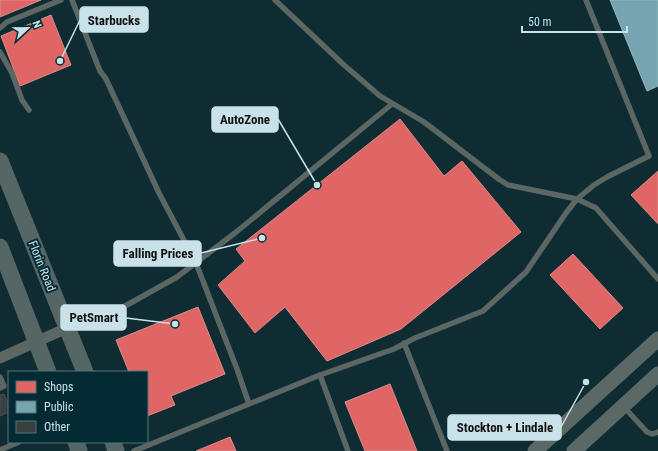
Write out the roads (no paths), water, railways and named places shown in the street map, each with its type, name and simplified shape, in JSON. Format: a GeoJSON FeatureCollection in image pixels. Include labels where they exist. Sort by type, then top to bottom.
{"type":"FeatureCollection","features":[{"type":"Feature","properties":{"kind":"main road","name":"Florin Road"},"geometry":{"type":"LineString","coordinates":[[0,161],[85,371]]}},
{"type":"Feature","properties":{"kind":"main road"},"geometry":{"type":"LineString","coordinates":[[0,248],[48,371]]}},
{"type":"Feature","properties":{"kind":"main road"},"geometry":{"type":"LineString","coordinates":[[535,451],[658,339]]}},
{"type":"Feature","properties":{"kind":"main road"},"geometry":{"type":"LineString","coordinates":[[574,451],[658,374]]}},
{"type":"Feature","properties":{"kind":"street"},"geometry":{"type":"LineString","coordinates":[[0,358],[67,328]]}},
{"type":"Feature","properties":{"kind":"lane"},"geometry":{"type":"LineString","coordinates":[[0,28],[7,22],[61,0]]}},
{"type":"Feature","properties":{"kind":"lane"},"geometry":{"type":"LineString","coordinates":[[72,0],[100,71],[106,79],[159,193],[196,262],[237,369],[248,404]]}},
{"type":"Feature","properties":{"kind":"lane"},"geometry":{"type":"LineString","coordinates":[[275,0],[344,65],[380,96],[424,122],[500,180],[508,185],[577,200],[596,208],[658,279]]}},
{"type":"Feature","properties":{"kind":"lane"},"geometry":{"type":"LineString","coordinates":[[134,451],[320,375],[394,349],[415,338],[483,311],[526,272],[566,213],[577,200],[594,185],[607,177],[649,156],[586,0]]}},
{"type":"Feature","properties":{"kind":"lane"},"geometry":{"type":"LineString","coordinates":[[0,52],[12,73],[22,100],[29,110]]}},
{"type":"Feature","properties":{"kind":"lane"},"geometry":{"type":"LineString","coordinates":[[67,328],[127,305],[177,277],[235,233],[392,104]]}},
{"type":"Feature","properties":{"kind":"lane"},"geometry":{"type":"LineString","coordinates":[[404,343],[447,451]]}},
{"type":"Feature","properties":{"kind":"lane"},"geometry":{"type":"LineString","coordinates":[[320,375],[348,451]]}},
{"type":"Feature","properties":{"kind":"lane"},"geometry":{"type":"LineString","coordinates":[[0,378],[4,386],[0,388]]}},
{"type":"Feature","properties":{"kind":"lane"},"geometry":{"type":"LineString","coordinates":[[623,406],[647,432],[652,434],[658,432]]}},
{"type":"Feature","properties":{"kind":"lane"},"geometry":{"type":"LineString","coordinates":[[0,450],[18,443]]}},
{"type":"Feature","properties":{"kind":"place","name":"Starbucks"},"geometry":{"type":"Point","coordinates":[60,61]}},
{"type":"Feature","properties":{"kind":"place","name":"AutoZone"},"geometry":{"type":"Point","coordinates":[317,185]}},
{"type":"Feature","properties":{"kind":"place","name":"Falling Prices"},"geometry":{"type":"Point","coordinates":[262,238]}},
{"type":"Feature","properties":{"kind":"place","name":"PetSmart"},"geometry":{"type":"Point","coordinates":[175,324]}},
{"type":"Feature","properties":{"kind":"place","name":"Stockton + Lindale"},"geometry":{"type":"Point","coordinates":[586,382]}}]}
